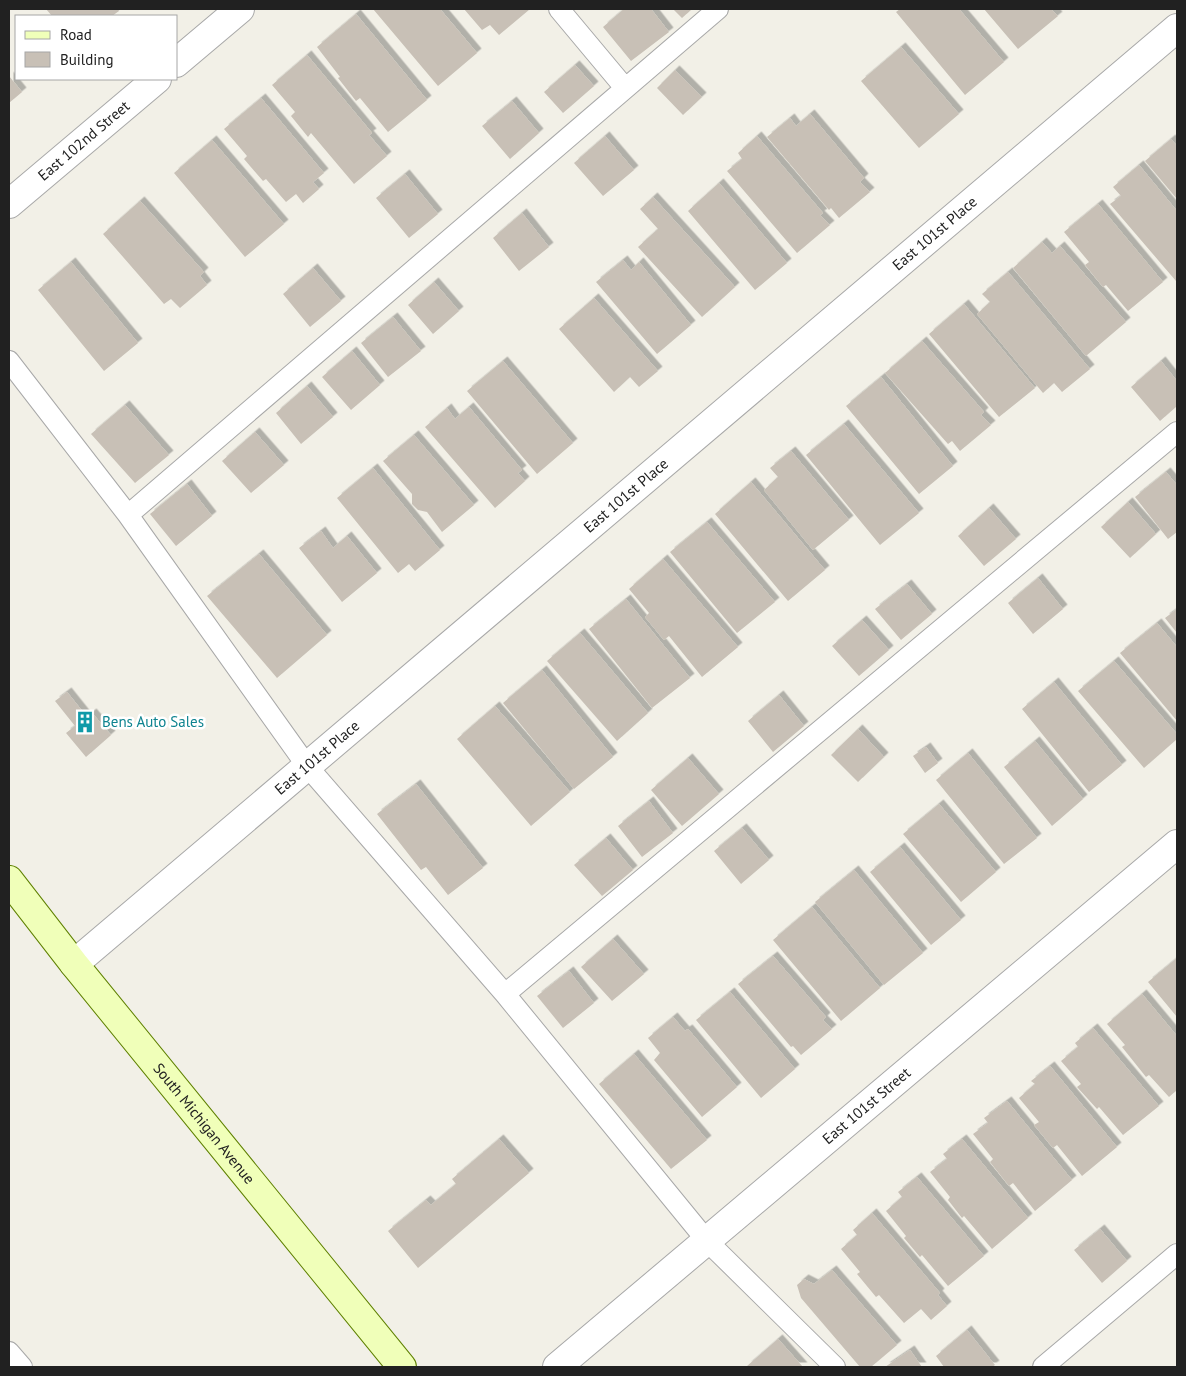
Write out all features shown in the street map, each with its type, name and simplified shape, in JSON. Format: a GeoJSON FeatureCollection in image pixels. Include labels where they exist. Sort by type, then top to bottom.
{"type":"FeatureCollection","features":[{"type":"Feature","properties":{"kind":"main road","name":"South Michigan Avenue"},"geometry":{"type":"LineString","coordinates":[[9,880],[74,964],[402,1367]]}},
{"type":"Feature","properties":{"kind":"street"},"geometry":{"type":"LineString","coordinates":[[178,61],[240,9]]}},
{"type":"Feature","properties":{"kind":"street","name":"East 101st Place"},"geometry":{"type":"LineString","coordinates":[[74,964],[1177,28]]}},
{"type":"Feature","properties":{"kind":"street","name":"East 102nd Street"},"geometry":{"type":"LineString","coordinates":[[9,204],[156,80]]}},
{"type":"Feature","properties":{"kind":"street","name":"East 101st Street"},"geometry":{"type":"LineString","coordinates":[[557,1367],[1177,844]]}},
{"type":"Feature","properties":{"kind":"lane"},"geometry":{"type":"LineString","coordinates":[[559,9],[625,88]]}},
{"type":"Feature","properties":{"kind":"lane"},"geometry":{"type":"LineString","coordinates":[[128,515],[718,9]]}},
{"type":"Feature","properties":{"kind":"lane"},"geometry":{"type":"LineString","coordinates":[[9,362],[128,515],[307,766],[505,994],[707,1241],[835,1367]]}},
{"type":"Feature","properties":{"kind":"lane"},"geometry":{"type":"LineString","coordinates":[[505,994],[1177,432]]}},
{"type":"Feature","properties":{"kind":"lane"},"geometry":{"type":"LineString","coordinates":[[1043,1367],[1177,1254]]}},
{"type":"Feature","properties":{"kind":"lane"},"geometry":{"type":"LineString","coordinates":[[9,1352],[22,1367]]}},
{"type":"Feature","properties":{"kind":"building"},"geometry":{"type":"Polygon","coordinates":[[[46,9],[118,9],[119,11],[113,15],[51,15],[46,9]]]}},
{"type":"Feature","properties":{"kind":"building"},"geometry":{"type":"Polygon","coordinates":[[[373,9],[440,9],[477,53],[438,86],[373,9]]]}},
{"type":"Feature","properties":{"kind":"building"},"geometry":{"type":"Polygon","coordinates":[[[464,9],[530,9],[499,35],[490,25],[482,30],[464,9]]]}},
{"type":"Feature","properties":{"kind":"building"},"geometry":{"type":"Polygon","coordinates":[[[624,9],[651,9],[669,32],[631,61],[603,27],[624,9]]]}},
{"type":"Feature","properties":{"kind":"building"},"geometry":{"type":"Polygon","coordinates":[[[673,9],[692,9],[682,18],[673,9]]]}},
{"type":"Feature","properties":{"kind":"building"},"geometry":{"type":"Polygon","coordinates":[[[900,9],[959,9],[1004,62],[965,95],[896,12],[900,9]]]}},
{"type":"Feature","properties":{"kind":"building"},"geometry":{"type":"Polygon","coordinates":[[[984,9],[1051,9],[1058,16],[1018,49],[984,9]]]}},
{"type":"Feature","properties":{"kind":"building"},"geometry":{"type":"Polygon","coordinates":[[[356,14],[427,100],[388,132],[360,98],[356,101],[317,47],[356,14]]]}},
{"type":"Feature","properties":{"kind":"building"},"geometry":{"type":"Polygon","coordinates":[[[901,47],[959,114],[919,148],[861,81],[901,47]]]}},
{"type":"Feature","properties":{"kind":"building"},"geometry":{"type":"Polygon","coordinates":[[[307,55],[372,133],[369,135],[387,156],[354,184],[311,133],[308,137],[291,116],[295,112],[272,85],[307,55]]]}},
{"type":"Feature","properties":{"kind":"building"},"geometry":{"type":"Polygon","coordinates":[[[575,65],[594,86],[563,113],[544,92],[575,65]]]}},
{"type":"Feature","properties":{"kind":"building"},"geometry":{"type":"Polygon","coordinates":[[[675,70],[702,97],[683,115],[657,88],[675,70]]]}},
{"type":"Feature","properties":{"kind":"building"},"geometry":{"type":"Polygon","coordinates":[[[9,76],[22,92],[9,103],[9,76]]]}},
{"type":"Feature","properties":{"kind":"building"},"geometry":{"type":"Polygon","coordinates":[[[261,98],[324,173],[313,182],[319,189],[303,203],[296,194],[286,202],[266,179],[263,181],[244,159],[247,156],[224,129],[261,98]]]}},
{"type":"Feature","properties":{"kind":"building"},"geometry":{"type":"Polygon","coordinates":[[[512,101],[539,133],[510,159],[482,126],[512,101]]]}},
{"type":"Feature","properties":{"kind":"building"},"geometry":{"type":"Polygon","coordinates":[[[810,114],[864,178],[860,182],[870,192],[839,218],[831,208],[829,210],[767,137],[790,118],[796,126],[810,114]]]}},
{"type":"Feature","properties":{"kind":"building"},"geometry":{"type":"Polygon","coordinates":[[[605,136],[634,170],[603,196],[574,163],[605,136]]]}},
{"type":"Feature","properties":{"kind":"building"},"geometry":{"type":"Polygon","coordinates":[[[757,136],[823,213],[820,215],[830,225],[797,253],[727,171],[742,159],[738,153],[757,136]]]}},
{"type":"Feature","properties":{"kind":"building"},"geometry":{"type":"Polygon","coordinates":[[[1171,139],[1177,146],[1177,199],[1145,161],[1171,139]]]}},
{"type":"Feature","properties":{"kind":"building"},"geometry":{"type":"Polygon","coordinates":[[[212,140],[284,224],[245,257],[174,173],[212,140]]]}},
{"type":"Feature","properties":{"kind":"building"},"geometry":{"type":"Polygon","coordinates":[[[1139,165],[1177,211],[1176,281],[1110,204],[1121,196],[1113,187],[1139,165]]]}},
{"type":"Feature","properties":{"kind":"building"},"geometry":{"type":"Polygon","coordinates":[[[405,174],[438,214],[409,238],[376,198],[405,174]]]}},
{"type":"Feature","properties":{"kind":"building"},"geometry":{"type":"Polygon","coordinates":[[[719,183],[787,263],[755,290],[688,211],[719,183]]]}},
{"type":"Feature","properties":{"kind":"building"},"geometry":{"type":"Polygon","coordinates":[[[653,197],[735,287],[702,317],[638,247],[658,229],[640,209],[653,197]]]}},
{"type":"Feature","properties":{"kind":"building"},"geometry":{"type":"Polygon","coordinates":[[[140,201],[204,272],[200,276],[207,285],[180,308],[171,299],[164,304],[103,234],[140,201]]]}},
{"type":"Feature","properties":{"kind":"building"},"geometry":{"type":"Polygon","coordinates":[[[1098,204],[1163,282],[1128,311],[1106,285],[1103,287],[1085,265],[1089,262],[1064,232],[1098,204]]]}},
{"type":"Feature","properties":{"kind":"building"},"geometry":{"type":"Polygon","coordinates":[[[522,213],[549,247],[519,271],[493,238],[522,213]]]}},
{"type":"Feature","properties":{"kind":"building"},"geometry":{"type":"Polygon","coordinates":[[[1042,242],[1052,253],[1060,246],[1126,322],[1086,356],[1013,268],[1042,242]]]}},
{"type":"Feature","properties":{"kind":"building"},"geometry":{"type":"Polygon","coordinates":[[[623,260],[631,270],[639,262],[691,325],[657,354],[596,282],[623,260]]]}},
{"type":"Feature","properties":{"kind":"building"},"geometry":{"type":"Polygon","coordinates":[[[71,262],[138,343],[104,371],[38,290],[71,262]]]}},
{"type":"Feature","properties":{"kind":"building"},"geometry":{"type":"Polygon","coordinates":[[[313,268],[341,301],[310,327],[283,294],[313,268]]]}},
{"type":"Feature","properties":{"kind":"building"},"geometry":{"type":"Polygon","coordinates":[[[1008,272],[1090,369],[1062,392],[1054,383],[1043,393],[977,314],[990,302],[982,294],[1008,272]]]}},
{"type":"Feature","properties":{"kind":"building"},"geometry":{"type":"Polygon","coordinates":[[[434,282],[459,311],[433,334],[408,305],[434,282]]]}},
{"type":"Feature","properties":{"kind":"building"},"geometry":{"type":"Polygon","coordinates":[[[594,298],[658,371],[639,387],[630,377],[614,392],[559,329],[594,298]]]}},
{"type":"Feature","properties":{"kind":"building"},"geometry":{"type":"Polygon","coordinates":[[[964,304],[1035,388],[999,417],[929,334],[964,304]]]}},
{"type":"Feature","properties":{"kind":"building"},"geometry":{"type":"Polygon","coordinates":[[[393,317],[421,351],[388,377],[361,343],[393,317]]]}},
{"type":"Feature","properties":{"kind":"building"},"geometry":{"type":"Polygon","coordinates":[[[922,341],[984,412],[981,415],[991,425],[960,451],[952,441],[948,444],[885,373],[922,341]]]}},
{"type":"Feature","properties":{"kind":"building"},"geometry":{"type":"Polygon","coordinates":[[[352,351],[380,385],[351,410],[322,377],[352,351]]]}},
{"type":"Feature","properties":{"kind":"building"},"geometry":{"type":"Polygon","coordinates":[[[503,361],[573,443],[537,474],[467,391],[503,361]]]}},
{"type":"Feature","properties":{"kind":"building"},"geometry":{"type":"Polygon","coordinates":[[[1161,361],[1177,381],[1177,406],[1160,421],[1131,387],[1161,361]]]}},
{"type":"Feature","properties":{"kind":"building"},"geometry":{"type":"Polygon","coordinates":[[[881,377],[953,466],[919,494],[846,406],[881,377]]]}},
{"type":"Feature","properties":{"kind":"building"},"geometry":{"type":"Polygon","coordinates":[[[307,386],[333,417],[301,444],[276,413],[307,386]]]}},
{"type":"Feature","properties":{"kind":"building"},"geometry":{"type":"Polygon","coordinates":[[[125,405],[169,455],[135,483],[91,434],[125,405]]]}},
{"type":"Feature","properties":{"kind":"building"},"geometry":{"type":"Polygon","coordinates":[[[469,407],[522,470],[518,473],[525,481],[495,508],[425,427],[447,408],[455,419],[469,407]]]}},
{"type":"Feature","properties":{"kind":"building"},"geometry":{"type":"Polygon","coordinates":[[[844,424],[919,513],[880,545],[806,455],[844,424]]]}},
{"type":"Feature","properties":{"kind":"building"},"geometry":{"type":"Polygon","coordinates":[[[255,432],[284,465],[251,493],[222,461],[255,432]]]}},
{"type":"Feature","properties":{"kind":"building"},"geometry":{"type":"Polygon","coordinates":[[[414,435],[474,505],[442,532],[427,512],[418,510],[412,504],[412,494],[383,461],[414,435]]]}},
{"type":"Feature","properties":{"kind":"building"},"geometry":{"type":"Polygon","coordinates":[[[791,451],[849,520],[813,550],[764,490],[778,477],[770,468],[791,451]]]}},
{"type":"Feature","properties":{"kind":"building"},"geometry":{"type":"Polygon","coordinates":[[[373,468],[440,550],[415,571],[409,564],[398,573],[337,498],[373,468]]]}},
{"type":"Feature","properties":{"kind":"building"},"geometry":{"type":"Polygon","coordinates":[[[1166,472],[1177,485],[1177,532],[1168,539],[1135,497],[1166,472]]]}},
{"type":"Feature","properties":{"kind":"building"},"geometry":{"type":"Polygon","coordinates":[[[751,482],[825,570],[788,601],[715,514],[751,482]]]}},
{"type":"Feature","properties":{"kind":"building"},"geometry":{"type":"Polygon","coordinates":[[[187,484],[212,516],[176,546],[150,514],[187,484]]]}},
{"type":"Feature","properties":{"kind":"building"},"geometry":{"type":"Polygon","coordinates":[[[1128,502],[1156,534],[1130,558],[1101,527],[1128,502]]]}},
{"type":"Feature","properties":{"kind":"building"},"geometry":{"type":"Polygon","coordinates":[[[989,508],[1016,539],[984,566],[958,536],[989,508]]]}},
{"type":"Feature","properties":{"kind":"building"},"geometry":{"type":"Polygon","coordinates":[[[707,522],[775,602],[737,633],[670,552],[707,522]]]}},
{"type":"Feature","properties":{"kind":"building"},"geometry":{"type":"Polygon","coordinates":[[[321,531],[333,548],[347,536],[377,573],[342,602],[299,548],[321,531]]]}},
{"type":"Feature","properties":{"kind":"building"},"geometry":{"type":"Polygon","coordinates":[[[259,554],[327,635],[277,678],[207,596],[259,554]]]}},
{"type":"Feature","properties":{"kind":"building"},"geometry":{"type":"Polygon","coordinates":[[[663,559],[738,647],[702,677],[669,636],[664,640],[645,617],[649,613],[629,589],[663,559]]]}},
{"type":"Feature","properties":{"kind":"building"},"geometry":{"type":"Polygon","coordinates":[[[1038,578],[1063,609],[1033,634],[1008,603],[1038,578]]]}},
{"type":"Feature","properties":{"kind":"building"},"geometry":{"type":"Polygon","coordinates":[[[907,584],[932,614],[901,640],[875,609],[907,584]]]}},
{"type":"Feature","properties":{"kind":"building"},"geometry":{"type":"Polygon","coordinates":[[[626,599],[690,678],[652,708],[589,629],[626,599]]]}},
{"type":"Feature","properties":{"kind":"building"},"geometry":{"type":"Polygon","coordinates":[[[1177,609],[1177,633],[1165,618],[1177,609]]]}},
{"type":"Feature","properties":{"kind":"building"},"geometry":{"type":"Polygon","coordinates":[[[862,620],[889,650],[859,676],[832,646],[862,620]]]}},
{"type":"Feature","properties":{"kind":"building"},"geometry":{"type":"Polygon","coordinates":[[[1157,623],[1177,647],[1177,721],[1120,653],[1157,623]]]}},
{"type":"Feature","properties":{"kind":"building"},"geometry":{"type":"Polygon","coordinates":[[[580,633],[648,713],[617,741],[547,661],[580,633]]]}},
{"type":"Feature","properties":{"kind":"building"},"geometry":{"type":"Polygon","coordinates":[[[1114,661],[1177,734],[1177,739],[1144,768],[1078,691],[1114,661]]]}},
{"type":"Feature","properties":{"kind":"building"},"geometry":{"type":"Polygon","coordinates":[[[542,670],[613,757],[574,789],[503,703],[542,670]]]}},
{"type":"Feature","properties":{"kind":"building"},"geometry":{"type":"Polygon","coordinates":[[[1054,682],[1122,765],[1089,792],[1022,709],[1054,682]]]}},
{"type":"Feature","properties":{"kind":"building","name":"Bens Auto Sales"},"geometry":{"type":"Polygon","coordinates":[[[67,692],[87,717],[92,713],[111,735],[86,757],[66,733],[75,726],[55,701],[67,692]]]}},
{"type":"Feature","properties":{"kind":"building"},"geometry":{"type":"Polygon","coordinates":[[[779,695],[804,726],[773,752],[748,721],[779,695]]]}},
{"type":"Feature","properties":{"kind":"building"},"geometry":{"type":"Polygon","coordinates":[[[495,706],[570,792],[531,826],[457,739],[495,706]]]}},
{"type":"Feature","properties":{"kind":"building"},"geometry":{"type":"Polygon","coordinates":[[[858,729],[884,757],[858,782],[831,755],[858,729]]]}},
{"type":"Feature","properties":{"kind":"building"},"geometry":{"type":"Polygon","coordinates":[[[1035,741],[1083,799],[1052,826],[1004,767],[1035,741]]]}},
{"type":"Feature","properties":{"kind":"building"},"geometry":{"type":"Polygon","coordinates":[[[926,747],[938,763],[925,773],[913,756],[926,747]]]}},
{"type":"Feature","properties":{"kind":"building"},"geometry":{"type":"Polygon","coordinates":[[[968,753],[1037,838],[1004,864],[936,780],[968,753]]]}},
{"type":"Feature","properties":{"kind":"building"},"geometry":{"type":"Polygon","coordinates":[[[688,758],[719,794],[682,826],[651,790],[688,758]]]}},
{"type":"Feature","properties":{"kind":"building"},"geometry":{"type":"Polygon","coordinates":[[[416,784],[483,868],[448,895],[426,867],[421,870],[377,814],[416,784]]]}},
{"type":"Feature","properties":{"kind":"building"},"geometry":{"type":"Polygon","coordinates":[[[649,801],[673,833],[642,857],[618,826],[649,801]]]}},
{"type":"Feature","properties":{"kind":"building"},"geometry":{"type":"Polygon","coordinates":[[[939,804],[996,872],[961,902],[903,834],[939,804]]]}},
{"type":"Feature","properties":{"kind":"building"},"geometry":{"type":"Polygon","coordinates":[[[742,828],[769,860],[741,884],[714,851],[742,828]]]}},
{"type":"Feature","properties":{"kind":"building"},"geometry":{"type":"Polygon","coordinates":[[[606,838],[633,870],[602,896],[574,865],[606,838]]]}},
{"type":"Feature","properties":{"kind":"building"},"geometry":{"type":"Polygon","coordinates":[[[900,847],[961,920],[931,945],[870,872],[900,847]]]}},
{"type":"Feature","properties":{"kind":"building"},"geometry":{"type":"Polygon","coordinates":[[[854,870],[923,953],[884,985],[815,902],[854,870]]]}},
{"type":"Feature","properties":{"kind":"building"},"geometry":{"type":"Polygon","coordinates":[[[812,907],[880,988],[841,1021],[773,940],[812,907]]]}},
{"type":"Feature","properties":{"kind":"building"},"geometry":{"type":"Polygon","coordinates":[[[613,939],[644,974],[612,1001],[581,967],[613,939]]]}},
{"type":"Feature","properties":{"kind":"building"},"geometry":{"type":"Polygon","coordinates":[[[773,956],[826,1017],[823,1020],[832,1029],[801,1055],[793,1046],[791,1047],[738,984],[773,956]]]}},
{"type":"Feature","properties":{"kind":"building"},"geometry":{"type":"Polygon","coordinates":[[[1177,958],[1177,1017],[1148,982],[1177,958]]]}},
{"type":"Feature","properties":{"kind":"building"},"geometry":{"type":"Polygon","coordinates":[[[569,971],[594,1003],[563,1028],[537,996],[569,971]]]}},
{"type":"Feature","properties":{"kind":"building"},"geometry":{"type":"Polygon","coordinates":[[[730,992],[795,1069],[761,1098],[696,1020],[730,992]]]}},
{"type":"Feature","properties":{"kind":"building"},"geometry":{"type":"Polygon","coordinates":[[[1142,994],[1177,1036],[1177,1090],[1169,1097],[1149,1075],[1146,1077],[1122,1047],[1125,1045],[1107,1024],[1142,994]]]}},
{"type":"Feature","properties":{"kind":"building"},"geometry":{"type":"Polygon","coordinates":[[[673,1017],[685,1031],[688,1029],[737,1087],[702,1117],[654,1060],[660,1053],[648,1038],[673,1017]]]}},
{"type":"Feature","properties":{"kind":"building"},"geometry":{"type":"Polygon","coordinates":[[[1093,1028],[1159,1106],[1123,1135],[1099,1107],[1097,1109],[1077,1087],[1081,1084],[1061,1061],[1078,1047],[1075,1043],[1093,1028]]]}},
{"type":"Feature","properties":{"kind":"building"},"geometry":{"type":"Polygon","coordinates":[[[634,1054],[707,1140],[671,1169],[599,1084],[634,1054]]]}},
{"type":"Feature","properties":{"kind":"building"},"geometry":{"type":"Polygon","coordinates":[[[1050,1066],[1117,1147],[1082,1176],[1057,1145],[1053,1148],[1034,1125],[1039,1122],[1019,1098],[1035,1084],[1031,1081],[1050,1066]]]}},
{"type":"Feature","properties":{"kind":"building"},"geometry":{"type":"Polygon","coordinates":[[[1007,1101],[1072,1180],[1035,1211],[1013,1183],[1009,1186],[990,1162],[993,1159],[973,1134],[988,1123],[984,1118],[1007,1101]]]}},
{"type":"Feature","properties":{"kind":"building"},"geometry":{"type":"Polygon","coordinates":[[[499,1139],[529,1173],[418,1268],[388,1231],[426,1200],[431,1205],[456,1184],[452,1179],[499,1139]]]}},
{"type":"Feature","properties":{"kind":"building"},"geometry":{"type":"Polygon","coordinates":[[[962,1139],[1028,1218],[992,1249],[964,1216],[962,1218],[948,1200],[950,1197],[930,1172],[947,1159],[943,1154],[962,1139]]]}},
{"type":"Feature","properties":{"kind":"building"},"geometry":{"type":"Polygon","coordinates":[[[917,1177],[984,1256],[948,1286],[922,1255],[920,1257],[904,1238],[906,1236],[886,1211],[902,1197],[898,1192],[917,1177]]]}},
{"type":"Feature","properties":{"kind":"building"},"geometry":{"type":"Polygon","coordinates":[[[872,1213],[940,1293],[938,1295],[947,1306],[931,1320],[921,1309],[904,1323],[879,1295],[876,1297],[857,1274],[860,1272],[841,1249],[857,1235],[853,1230],[872,1213]]]}},
{"type":"Feature","properties":{"kind":"building"},"geometry":{"type":"Polygon","coordinates":[[[1100,1229],[1127,1261],[1102,1283],[1074,1250],[1100,1229]]]}},
{"type":"Feature","properties":{"kind":"building"},"geometry":{"type":"Polygon","coordinates":[[[832,1270],[897,1345],[871,1367],[860,1367],[801,1298],[797,1285],[804,1279],[814,1284],[832,1270]]]}},
{"type":"Feature","properties":{"kind":"building"},"geometry":{"type":"Polygon","coordinates":[[[967,1330],[995,1365],[992,1367],[944,1367],[936,1356],[967,1330]]]}},
{"type":"Feature","properties":{"kind":"building"},"geometry":{"type":"Polygon","coordinates":[[[778,1339],[803,1367],[747,1366],[778,1339]]]}},
{"type":"Feature","properties":{"kind":"building"},"geometry":{"type":"Polygon","coordinates":[[[910,1350],[922,1367],[885,1367],[910,1350]]]}},
{"type":"Feature","properties":{"kind":"place","name":"Bens Auto Sales"},"geometry":{"type":"Point","coordinates":[85,722]}}]}
